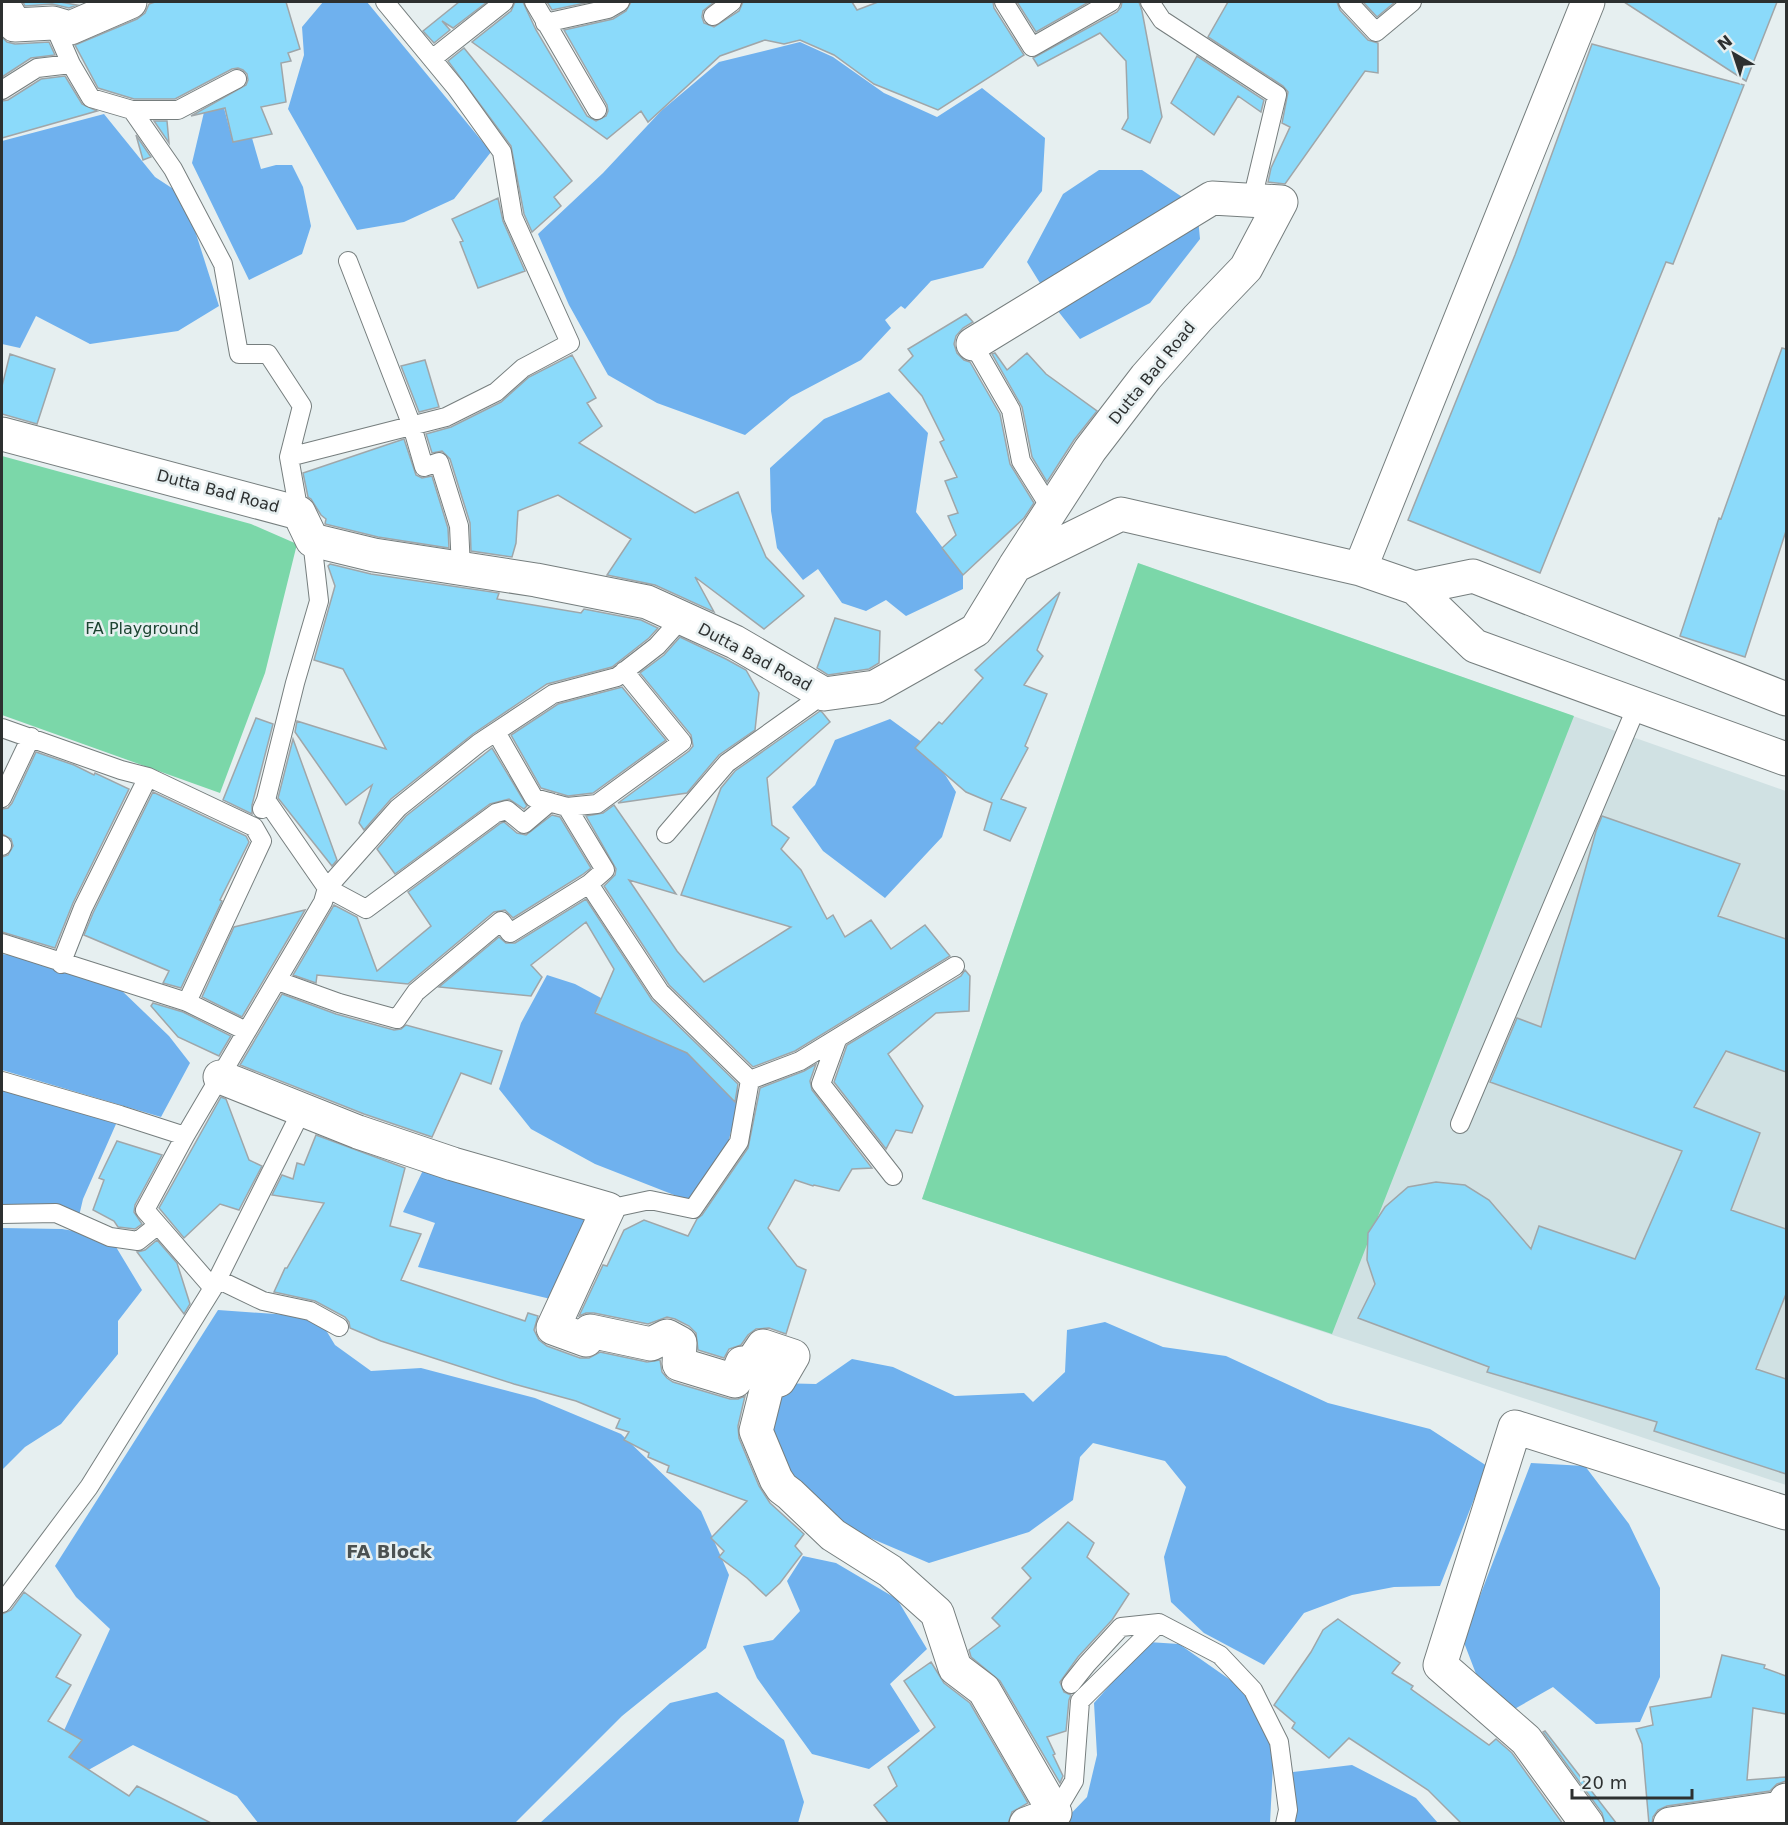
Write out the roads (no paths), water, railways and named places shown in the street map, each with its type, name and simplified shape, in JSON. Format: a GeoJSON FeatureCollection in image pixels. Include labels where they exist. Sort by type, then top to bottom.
{"type":"FeatureCollection","features":[{"type":"Feature","properties":{"kind":"street"},"geometry":{"type":"LineString","coordinates":[[2,3],[15,25],[54,23],[70,28],[90,10],[130,2]]}},
{"type":"Feature","properties":{"kind":"street"},"geometry":{"type":"LineString","coordinates":[[1360,570],[1588,2]]}},
{"type":"Feature","properties":{"kind":"street","name":"Dutta Bad Road"},"geometry":{"type":"LineString","coordinates":[[2,434],[305,526],[374,555],[536,580],[647,602],[735,642],[824,694],[875,687],[976,630],[1090,450],[1146,377],[1197,318],[1246,268],[1281,202],[1212,198],[973,344]]}},
{"type":"Feature","properties":{"kind":"street"},"geometry":{"type":"LineString","coordinates":[[1015,566],[1121,514],[1360,570],[1415,588],[1475,646],[1786,759]]}},
{"type":"Feature","properties":{"kind":"street"},"geometry":{"type":"LineString","coordinates":[[1415,588],[1473,576],[1784,689]]}},
{"type":"Feature","properties":{"kind":"street"},"geometry":{"type":"LineString","coordinates":[[220,1077],[358,1132],[453,1164],[608,1209],[554,1328],[570,1336],[586,1340],[590,1331],[651,1344],[667,1336],[680,1343],[679,1364],[735,1381],[742,1363],[750,1365],[763,1346],[793,1356],[779,1380],[768,1383],[756,1431],[776,1479],[782,1488],[833,1535],[890,1571],[937,1613],[955,1668],[984,1690],[1040,1818]]}},
{"type":"Feature","properties":{"kind":"street"},"geometry":{"type":"LineString","coordinates":[[1587,1824],[1526,1740],[1440,1665],[1515,1427],[1786,1513]]}},
{"type":"Feature","properties":{"kind":"street"},"geometry":{"type":"LineString","coordinates":[[1670,1824],[1781,1808],[1786,1800]]}},
{"type":"Feature","properties":{"kind":"lane"},"geometry":{"type":"LineString","coordinates":[[289,457],[446,417],[496,393],[522,368],[570,343],[513,217],[502,152],[456,87],[385,2]]}},
{"type":"Feature","properties":{"kind":"lane"},"geometry":{"type":"LineString","coordinates":[[432,59],[504,2]]}},
{"type":"Feature","properties":{"kind":"lane"},"geometry":{"type":"LineString","coordinates":[[534,2],[597,110]]}},
{"type":"Feature","properties":{"kind":"lane"},"geometry":{"type":"LineString","coordinates":[[545,23],[608,9],[620,2]]}},
{"type":"Feature","properties":{"kind":"lane"},"geometry":{"type":"LineString","coordinates":[[713,16],[732,2]]}},
{"type":"Feature","properties":{"kind":"lane"},"geometry":{"type":"LineString","coordinates":[[1004,2],[1032,47],[1111,2]]}},
{"type":"Feature","properties":{"kind":"lane"},"geometry":{"type":"LineString","coordinates":[[1150,2],[1162,20],[1277,95],[1252,200]]}},
{"type":"Feature","properties":{"kind":"lane"},"geometry":{"type":"LineString","coordinates":[[1348,2],[1376,32],[1412,2]]}},
{"type":"Feature","properties":{"kind":"lane"},"geometry":{"type":"LineString","coordinates":[[54,23],[71,64],[91,98],[132,110],[178,110],[237,79]]}},
{"type":"Feature","properties":{"kind":"lane"},"geometry":{"type":"LineString","coordinates":[[2,90],[37,68],[71,64]]}},
{"type":"Feature","properties":{"kind":"lane"},"geometry":{"type":"LineString","coordinates":[[132,110],[173,169],[223,264],[239,354],[268,354],[302,406],[289,457],[319,601],[295,683],[266,800],[254,826]]}},
{"type":"Feature","properties":{"kind":"lane"},"geometry":{"type":"LineString","coordinates":[[348,261],[412,426],[424,467],[439,462],[459,526],[461,568]]}},
{"type":"Feature","properties":{"kind":"lane"},"geometry":{"type":"LineString","coordinates":[[973,344],[1011,410],[1021,461],[1051,509]]}},
{"type":"Feature","properties":{"kind":"lane"},"geometry":{"type":"LineString","coordinates":[[339,1327],[310,1311],[263,1301],[215,1284],[145,1210],[185,1136],[323,902],[327,888],[398,808],[479,743],[553,694],[617,677],[657,646],[682,618]]}},
{"type":"Feature","properties":{"kind":"lane"},"geometry":{"type":"LineString","coordinates":[[496,732],[534,798],[559,805],[597,804],[682,742],[624,671]]}},
{"type":"Feature","properties":{"kind":"lane"},"geometry":{"type":"LineString","coordinates":[[666,834],[727,763],[824,694]]}},
{"type":"Feature","properties":{"kind":"lane"},"geometry":{"type":"LineString","coordinates":[[1460,1124],[1637,706]]}},
{"type":"Feature","properties":{"kind":"lane"},"geometry":{"type":"LineString","coordinates":[[2,728],[121,770],[148,777],[254,826],[262,841],[187,1002]]}},
{"type":"Feature","properties":{"kind":"lane"},"geometry":{"type":"LineString","coordinates":[[2,798],[31,737]]}},
{"type":"Feature","properties":{"kind":"lane"},"geometry":{"type":"LineString","coordinates":[[62,964],[83,908],[148,777]]}},
{"type":"Feature","properties":{"kind":"lane"},"geometry":{"type":"LineString","coordinates":[[266,800],[327,888],[366,909],[496,813],[507,810],[524,824],[559,805]]}},
{"type":"Feature","properties":{"kind":"lane"},"geometry":{"type":"LineString","coordinates":[[278,981],[339,1003],[397,1019],[416,993],[501,921],[510,933],[590,884],[605,870],[559,805]]}},
{"type":"Feature","properties":{"kind":"lane"},"geometry":{"type":"LineString","coordinates":[[590,884],[660,992],[750,1080]]}},
{"type":"Feature","properties":{"kind":"lane"},"geometry":{"type":"LineString","coordinates":[[2,943],[187,1002],[246,1031]]}},
{"type":"Feature","properties":{"kind":"lane"},"geometry":{"type":"LineString","coordinates":[[750,1080],[800,1061],[955,966]]}},
{"type":"Feature","properties":{"kind":"lane"},"geometry":{"type":"LineString","coordinates":[[837,1040],[821,1084],[893,1176]]}},
{"type":"Feature","properties":{"kind":"lane"},"geometry":{"type":"LineString","coordinates":[[608,1209],[650,1200],[693,1209],[739,1142],[750,1080]]}},
{"type":"Feature","properties":{"kind":"lane"},"geometry":{"type":"LineString","coordinates":[[2,1081],[120,1114],[185,1136]]}},
{"type":"Feature","properties":{"kind":"lane"},"geometry":{"type":"LineString","coordinates":[[2,1603],[89,1487],[215,1284],[302,1110]]}},
{"type":"Feature","properties":{"kind":"lane"},"geometry":{"type":"LineString","coordinates":[[2,1214],[56,1213],[110,1237],[138,1241],[158,1225]]}},
{"type":"Feature","properties":{"kind":"lane"},"geometry":{"type":"LineString","coordinates":[[1040,1818],[1074,1781],[1080,1701],[1159,1623]]}},
{"type":"Feature","properties":{"kind":"lane"},"geometry":{"type":"LineString","coordinates":[[1071,1684],[1121,1627],[1159,1623],[1220,1655],[1253,1690],[1279,1742],[1288,1810],[1285,1824]]}},
{"type":"Feature","properties":{"kind":"water"},"geometry":{"type":"Polygon","coordinates":[[[323,2],[367,2],[491,152],[454,199],[404,222],[357,230],[288,109],[304,55],[302,27],[323,2]]]}},
{"type":"Feature","properties":{"kind":"water"},"geometry":{"type":"Polygon","coordinates":[[[800,42],[833,57],[884,93],[937,117],[982,88],[1045,138],[1042,191],[983,268],[931,281],[905,309],[901,306],[885,320],[891,328],[861,360],[791,397],[745,435],[657,403],[608,375],[569,305],[538,234],[603,173],[661,111],[719,62],[800,42]]]}},
{"type":"Feature","properties":{"kind":"water"},"geometry":{"type":"Polygon","coordinates":[[[205,108],[224,108],[233,142],[252,138],[261,169],[276,165],[292,165],[303,187],[311,226],[302,254],[249,280],[192,163],[205,108]]]}},
{"type":"Feature","properties":{"kind":"water"},"geometry":{"type":"Polygon","coordinates":[[[104,114],[155,177],[184,196],[219,306],[178,331],[90,344],[36,316],[20,348],[2,344],[2,141],[104,114]]]}},
{"type":"Feature","properties":{"kind":"water"},"geometry":{"type":"Polygon","coordinates":[[[1099,170],[1142,170],[1197,207],[1200,239],[1150,303],[1080,339],[1054,306],[1027,262],[1063,194],[1099,170]]]}},
{"type":"Feature","properties":{"kind":"water"},"geometry":{"type":"Polygon","coordinates":[[[889,392],[928,433],[916,512],[963,575],[963,589],[906,616],[886,600],[866,611],[842,603],[818,569],[803,580],[777,548],[771,511],[770,468],[824,419],[889,392]]]}},
{"type":"Feature","properties":{"kind":"water"},"geometry":{"type":"Polygon","coordinates":[[[890,719],[927,746],[956,792],[942,837],[885,898],[823,851],[792,807],[815,785],[835,740],[890,719]]]}},
{"type":"Feature","properties":{"kind":"water"},"geometry":{"type":"Polygon","coordinates":[[[2,954],[26,957],[119,988],[169,1036],[190,1063],[161,1117],[2,1070],[2,954]]]}},
{"type":"Feature","properties":{"kind":"water"},"geometry":{"type":"Polygon","coordinates":[[[547,975],[575,984],[698,1050],[741,1093],[721,1170],[692,1202],[595,1164],[531,1129],[499,1089],[521,1023],[547,975]]]}},
{"type":"Feature","properties":{"kind":"water"},"geometry":{"type":"Polygon","coordinates":[[[2,1086],[116,1124],[83,1199],[79,1216],[2,1204],[2,1086]]]}},
{"type":"Feature","properties":{"kind":"water"},"geometry":{"type":"Polygon","coordinates":[[[426,1164],[597,1216],[563,1302],[418,1267],[435,1223],[403,1212],[426,1164]]]}},
{"type":"Feature","properties":{"kind":"water"},"geometry":{"type":"Polygon","coordinates":[[[2,1228],[62,1229],[110,1237],[142,1290],[118,1321],[118,1354],[61,1424],[25,1447],[2,1470],[2,1228]]]}},
{"type":"Feature","properties":{"kind":"water"},"geometry":{"type":"Polygon","coordinates":[[[218,1310],[318,1317],[335,1345],[371,1371],[421,1368],[535,1398],[621,1434],[701,1511],[729,1575],[706,1648],[622,1716],[515,1823],[259,1824],[237,1796],[133,1745],[83,1773],[57,1746],[110,1629],[76,1597],[55,1566],[218,1310]]]}},
{"type":"Feature","properties":{"kind":"water"},"geometry":{"type":"Polygon","coordinates":[[[1105,1322],[1163,1347],[1226,1356],[1328,1403],[1430,1429],[1487,1466],[1440,1586],[1394,1587],[1352,1595],[1304,1613],[1264,1665],[1204,1633],[1171,1602],[1164,1557],[1186,1487],[1165,1461],[1093,1443],[1080,1457],[1073,1500],[1029,1532],[929,1563],[835,1523],[784,1488],[763,1437],[775,1383],[816,1384],[852,1359],[893,1367],[955,1396],[1024,1393],[1033,1402],[1065,1372],[1067,1330],[1105,1322]]]}},
{"type":"Feature","properties":{"kind":"water"},"geometry":{"type":"Polygon","coordinates":[[[1531,1463],[1585,1466],[1629,1524],[1660,1588],[1660,1677],[1640,1722],[1596,1724],[1553,1687],[1511,1711],[1483,1692],[1463,1640],[1531,1463]]]}},
{"type":"Feature","properties":{"kind":"water"},"geometry":{"type":"Polygon","coordinates":[[[803,1556],[836,1563],[897,1599],[927,1649],[890,1684],[920,1731],[869,1769],[812,1754],[757,1678],[743,1646],[773,1640],[800,1611],[787,1581],[803,1556]]]}},
{"type":"Feature","properties":{"kind":"water"},"geometry":{"type":"Polygon","coordinates":[[[1148,1642],[1179,1644],[1249,1693],[1274,1745],[1270,1823],[1061,1824],[1087,1797],[1097,1755],[1094,1703],[1148,1642]]]}},
{"type":"Feature","properties":{"kind":"water"},"geometry":{"type":"Polygon","coordinates":[[[717,1692],[784,1740],[804,1802],[798,1823],[540,1823],[670,1703],[717,1692]]]}},
{"type":"Feature","properties":{"kind":"water"},"geometry":{"type":"Polygon","coordinates":[[[1352,1765],[1416,1798],[1438,1823],[1295,1823],[1293,1772],[1352,1765]]]}},
{"type":"Feature","properties":{"kind":"district","name":"FA Block"},"geometry":{"type":"Point","coordinates":[389,1551]}},
{"type":"Feature","properties":{"kind":"park label","name":"FA Playground"},"geometry":{"type":"Point","coordinates":[142,628]}}]}
